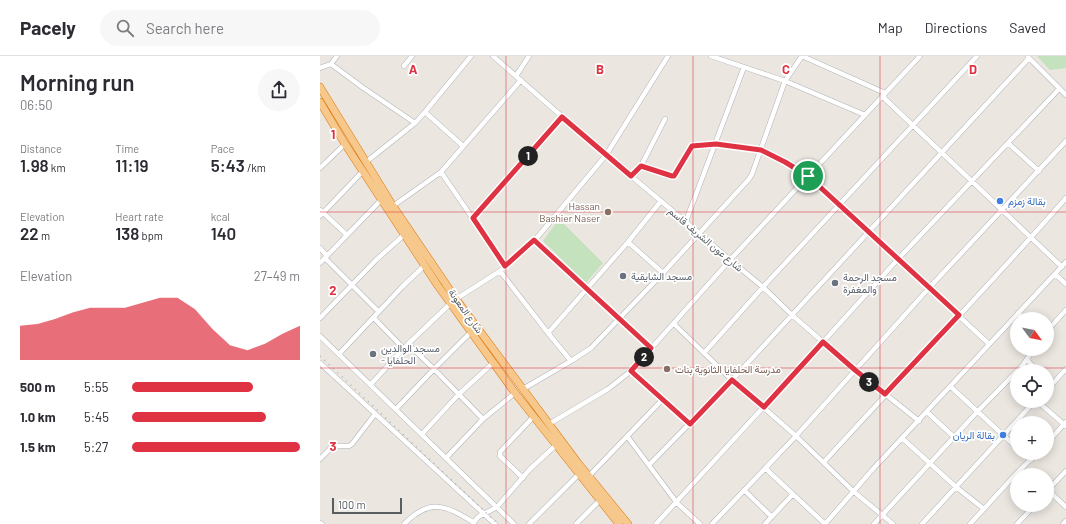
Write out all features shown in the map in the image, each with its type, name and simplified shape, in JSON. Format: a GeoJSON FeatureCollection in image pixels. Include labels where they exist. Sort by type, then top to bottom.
{"type":"FeatureCollection","features":[{"type":"Feature","properties":{"kind":"highway","name":"شارع المعونة"},"geometry":{"type":"LineString","coordinates":[[320,87],[471,332],[515,392],[619,524]]}},
{"type":"Feature","properties":{"kind":"highway","name":"شارع المعونة"},"geometry":{"type":"LineString","coordinates":[[320,102],[322,111],[405,234],[424,266],[523,389],[589,476],[628,524]]}},
{"type":"Feature","properties":{"kind":"street"},"geometry":{"type":"LineString","coordinates":[[320,68],[331,64],[337,56]]}},
{"type":"Feature","properties":{"kind":"street"},"geometry":{"type":"LineString","coordinates":[[404,66],[412,56]]}},
{"type":"Feature","properties":{"kind":"street"},"geometry":{"type":"LineString","coordinates":[[366,162],[414,123],[425,112],[471,56]]}},
{"type":"Feature","properties":{"kind":"street","name":"شارع عون الشريف قاسم"},"geometry":{"type":"LineString","coordinates":[[494,56],[606,155],[763,287],[855,370],[919,421]]}},
{"type":"Feature","properties":{"kind":"street"},"geometry":{"type":"LineString","coordinates":[[516,76],[529,56]]}},
{"type":"Feature","properties":{"kind":"street"},"geometry":{"type":"LineString","coordinates":[[371,384],[408,344],[453,301],[500,271],[534,240],[606,155],[668,56]]}},
{"type":"Feature","properties":{"kind":"street"},"geometry":{"type":"LineString","coordinates":[[711,56],[785,81],[865,115]]}},
{"type":"Feature","properties":{"kind":"street"},"geometry":{"type":"LineString","coordinates":[[523,389],[587,351],[664,273],[749,179],[761,150],[785,81],[802,56],[884,95],[912,126],[1062,267]]}},
{"type":"Feature","properties":{"kind":"street"},"geometry":{"type":"LineString","coordinates":[[549,424],[608,389],[631,371],[730,260],[920,56]]}},
{"type":"Feature","properties":{"kind":"street"},"geometry":{"type":"LineString","coordinates":[[704,353],[763,287],[977,56]]}},
{"type":"Feature","properties":{"kind":"street"},"geometry":{"type":"LineString","coordinates":[[649,465],[732,380],[868,232],[906,193],[1028,57],[1066,95]]}},
{"type":"Feature","properties":{"kind":"street"},"geometry":{"type":"LineString","coordinates":[[331,64],[362,88],[414,123]]}},
{"type":"Feature","properties":{"kind":"street"},"geometry":{"type":"LineString","coordinates":[[686,221],[744,67]]}},
{"type":"Feature","properties":{"kind":"street"},"geometry":{"type":"LineString","coordinates":[[393,206],[441,172],[521,80]]}},
{"type":"Feature","properties":{"kind":"street"},"geometry":{"type":"LineString","coordinates":[[656,524],[677,503],[898,259],[1060,89]]}},
{"type":"Feature","properties":{"kind":"street"},"geometry":{"type":"LineString","coordinates":[[425,112],[463,146]]}},
{"type":"Feature","properties":{"kind":"street"},"geometry":{"type":"LineString","coordinates":[[473,218],[562,117]]}},
{"type":"Feature","properties":{"kind":"street"},"geometry":{"type":"LineString","coordinates":[[631,176],[641,166],[665,119]]}},
{"type":"Feature","properties":{"kind":"street"},"geometry":{"type":"LineString","coordinates":[[712,524],[796,436],[929,288],[1066,141]]}},
{"type":"Feature","properties":{"kind":"street"},"geometry":{"type":"LineString","coordinates":[[1008,143],[1039,171]]}},
{"type":"Feature","properties":{"kind":"street"},"geometry":{"type":"LineString","coordinates":[[320,168],[345,144]]}},
{"type":"Feature","properties":{"kind":"street"},"geometry":{"type":"LineString","coordinates":[[641,166],[674,176],[692,146],[716,144],[761,150],[785,162],[808,176],[989,344]]}},
{"type":"Feature","properties":{"kind":"street"},"geometry":{"type":"LineString","coordinates":[[347,235],[321,213],[363,171]]}},
{"type":"Feature","properties":{"kind":"street"},"geometry":{"type":"LineString","coordinates":[[441,172],[505,266]]}},
{"type":"Feature","properties":{"kind":"street"},"geometry":{"type":"LineString","coordinates":[[824,462],[885,394],[1031,238],[1066,198]]}},
{"type":"Feature","properties":{"kind":"street"},"geometry":{"type":"LineString","coordinates":[[320,264],[381,200]]}},
{"type":"Feature","properties":{"kind":"street"},"geometry":{"type":"LineString","coordinates":[[548,333],[628,242],[661,201]]}},
{"type":"Feature","properties":{"kind":"street"},"geometry":{"type":"LineString","coordinates":[[320,318],[376,260],[405,234]]}},
{"type":"Feature","properties":{"kind":"street"},"geometry":{"type":"LineString","coordinates":[[534,240],[651,348]]}},
{"type":"Feature","properties":{"kind":"street"},"geometry":{"type":"LineString","coordinates":[[628,242],[664,273]]}},
{"type":"Feature","properties":{"kind":"street"},"geometry":{"type":"LineString","coordinates":[[320,248],[326,257],[352,286],[379,312]]}},
{"type":"Feature","properties":{"kind":"street"},"geometry":{"type":"LineString","coordinates":[[1019,312],[1066,262]]}},
{"type":"Feature","properties":{"kind":"street"},"geometry":{"type":"LineString","coordinates":[[339,354],[402,287],[424,266]]}},
{"type":"Feature","properties":{"kind":"street"},"geometry":{"type":"LineString","coordinates":[[500,271],[571,361]]}},
{"type":"Feature","properties":{"kind":"street"},"geometry":{"type":"LineString","coordinates":[[1055,274],[1066,284]]}},
{"type":"Feature","properties":{"kind":"street"},"geometry":{"type":"LineString","coordinates":[[1054,323],[1066,310]]}},
{"type":"Feature","properties":{"kind":"street"},"geometry":{"type":"LineString","coordinates":[[374,318],[404,349]]}},
{"type":"Feature","properties":{"kind":"street"},"geometry":{"type":"LineString","coordinates":[[765,468],[825,524],[853,491],[1010,322]]}},
{"type":"Feature","properties":{"kind":"street"},"geometry":{"type":"LineString","coordinates":[[674,324],[732,380],[824,462],[853,491],[893,524]]}},
{"type":"Feature","properties":{"kind":"street"},"geometry":{"type":"LineString","coordinates":[[396,409],[471,332]]}},
{"type":"Feature","properties":{"kind":"street"},"geometry":{"type":"LineString","coordinates":[[320,336],[514,524]]}},
{"type":"Feature","properties":{"kind":"street"},"geometry":{"type":"LineString","coordinates":[[408,344],[484,419]]}},
{"type":"Feature","properties":{"kind":"street"},"geometry":{"type":"LineString","coordinates":[[874,524],[1030,356]]}},
{"type":"Feature","properties":{"kind":"street"},"geometry":{"type":"LineString","coordinates":[[1027,360],[1031,364]]}},
{"type":"Feature","properties":{"kind":"street"},"geometry":{"type":"LineString","coordinates":[[422,434],[459,394],[493,362]]}},
{"type":"Feature","properties":{"kind":"street"},"geometry":{"type":"LineString","coordinates":[[320,363],[495,524]]}},
{"type":"Feature","properties":{"kind":"street"},"geometry":{"type":"LineString","coordinates":[[1054,383],[1066,369]]}},
{"type":"Feature","properties":{"kind":"street"},"geometry":{"type":"LineString","coordinates":[[631,371],[690,424]]}},
{"type":"Feature","properties":{"kind":"street"},"geometry":{"type":"LineString","coordinates":[[951,386],[1010,442]]}},
{"type":"Feature","properties":{"kind":"street"},"geometry":{"type":"LineString","coordinates":[[446,458],[484,419],[515,392]]}},
{"type":"Feature","properties":{"kind":"street"},"geometry":{"type":"LineString","coordinates":[[589,476],[662,400]]}},
{"type":"Feature","properties":{"kind":"street"},"geometry":{"type":"LineString","coordinates":[[922,524],[1030,408]]}},
{"type":"Feature","properties":{"kind":"street"},"geometry":{"type":"LineString","coordinates":[[1045,408],[1065,424],[1054,436]]}},
{"type":"Feature","properties":{"kind":"street"},"geometry":{"type":"LineString","coordinates":[[927,412],[954,437]]}},
{"type":"Feature","properties":{"kind":"street"},"geometry":{"type":"LineString","coordinates":[[320,459],[333,446],[350,446],[375,414]]}},
{"type":"Feature","properties":{"kind":"street"},"geometry":{"type":"LineString","coordinates":[[523,478],[500,456],[500,452],[534,416]]}},
{"type":"Feature","properties":{"kind":"street"},"geometry":{"type":"LineString","coordinates":[[627,436],[677,503],[700,524]]}},
{"type":"Feature","properties":{"kind":"street"},"geometry":{"type":"LineString","coordinates":[[902,438],[956,487],[984,509]]}},
{"type":"Feature","properties":{"kind":"street"},"geometry":{"type":"LineString","coordinates":[[404,524],[419,511],[436,507],[450,509],[473,523],[478,517],[496,507],[530,469],[556,445]]}},
{"type":"Feature","properties":{"kind":"street"},"geometry":{"type":"LineString","coordinates":[[1023,468],[1031,460]]}},
{"type":"Feature","properties":{"kind":"street"},"geometry":{"type":"LineString","coordinates":[[1054,484],[1066,471]]}},
{"type":"Feature","properties":{"kind":"street"},"geometry":{"type":"LineString","coordinates":[[529,524],[579,474]]}},
{"type":"Feature","properties":{"kind":"street"},"geometry":{"type":"LineString","coordinates":[[970,524],[1010,481]]}},
{"type":"Feature","properties":{"kind":"street"},"geometry":{"type":"LineString","coordinates":[[744,490],[772,517]]}},
{"type":"Feature","properties":{"kind":"street"},"geometry":{"type":"LineString","coordinates":[[765,524],[793,494]]}},
{"type":"Feature","properties":{"kind":"street"},"geometry":{"type":"LineString","coordinates":[[1054,496],[1066,507]]}},
{"type":"Feature","properties":{"kind":"street"},"geometry":{"type":"LineString","coordinates":[[576,524],[600,500]]}},
{"type":"Feature","properties":{"kind":"street"},"geometry":{"type":"LineString","coordinates":[[1017,524],[1028,512]]}},
{"type":"Feature","properties":{"kind":"street"},"geometry":{"type":"LineString","coordinates":[[1063,524],[1066,521]]}},
{"type":"Feature","properties":{"kind":"green space"},"geometry":{"type":"Polygon","coordinates":[[[1037,56],[1066,56],[1066,68],[1050,70],[1037,56]]]}},
{"type":"Feature","properties":{"kind":"green space"},"geometry":{"type":"Polygon","coordinates":[[[559,219],[603,263],[586,283],[543,241],[559,219]]]}},
{"type":"Feature","properties":{"kind":"railway"},"geometry":{"type":"LineString","coordinates":[[320,356],[498,524]]}},
{"type":"Feature","properties":{"kind":"place","name":"بقالة زمزم"},"geometry":{"type":"Point","coordinates":[1000,201]}},
{"type":"Feature","properties":{"kind":"place","name":"Hassan Bashier Naser"},"geometry":{"type":"Point","coordinates":[608,212]}},
{"type":"Feature","properties":{"kind":"place","name":"مسجد الشايقية"},"geometry":{"type":"Point","coordinates":[623,276]}},
{"type":"Feature","properties":{"kind":"place","name":"مسجد الرحمة والمغفرة"},"geometry":{"type":"Point","coordinates":[835,283]}},
{"type":"Feature","properties":{"kind":"place","name":"مسجد الوالدين - الحلفايا"},"geometry":{"type":"Point","coordinates":[373,354]}},
{"type":"Feature","properties":{"kind":"place","name":"مدرسة الحلفايا الثانوية بنات"},"geometry":{"type":"Point","coordinates":[667,369]}},
{"type":"Feature","properties":{"kind":"place","name":"بقالة الريان"},"geometry":{"type":"Point","coordinates":[1003,435]}},
{"type":"Feature","properties":{"kind":"route"},"geometry":{"type":"LineString","coordinates":[[562,117],[631,176],[641,166],[674,176],[692,146],[716,144],[761,150],[808,176],[959,315],[885,394],[823,342],[764,407],[732,380],[690,424],[631,371],[651,348],[620,318],[534,240],[505,266],[473,218],[562,117]]}}]}
